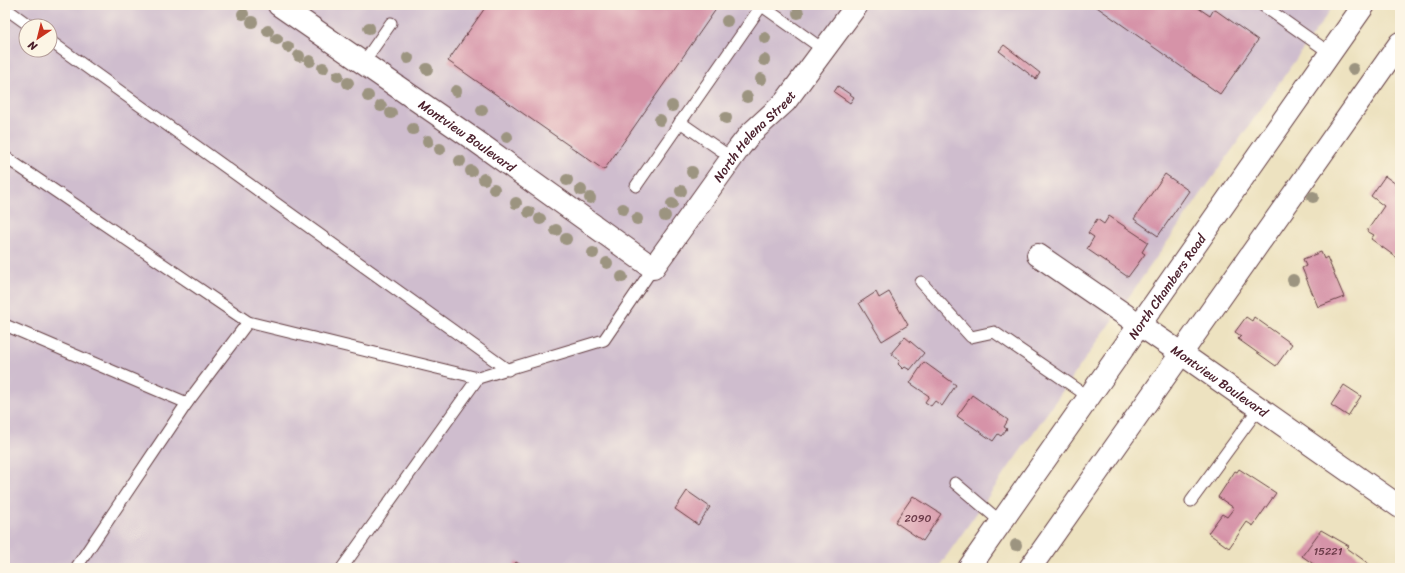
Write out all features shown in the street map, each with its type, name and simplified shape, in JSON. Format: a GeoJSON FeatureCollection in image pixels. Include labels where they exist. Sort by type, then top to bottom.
{"type":"FeatureCollection","features":[{"type":"Feature","properties":{"kind":"main road","name":"Montview Boulevard"},"geometry":{"type":"LineString","coordinates":[[279,5],[653,268]]}},
{"type":"Feature","properties":{"kind":"main road","name":"North Helena Street"},"geometry":{"type":"LineString","coordinates":[[653,268],[750,134],[785,102],[857,5]]}},
{"type":"Feature","properties":{"kind":"main road","name":"North Chambers Road"},"geometry":{"type":"LineString","coordinates":[[969,568],[1364,5]]}},
{"type":"Feature","properties":{"kind":"main road"},"geometry":{"type":"LineString","coordinates":[[1030,568],[1182,354],[1400,42]]}},
{"type":"Feature","properties":{"kind":"main road","name":"Montview Boulevard"},"geometry":{"type":"LineString","coordinates":[[1038,255],[1400,507]]}},
{"type":"Feature","properties":{"kind":"lane"},"geometry":{"type":"LineString","coordinates":[[636,186],[762,5],[824,50]]}},
{"type":"Feature","properties":{"kind":"lane"},"geometry":{"type":"LineString","coordinates":[[1262,5],[1330,53]]}},
{"type":"Feature","properties":{"kind":"lane"},"geometry":{"type":"LineString","coordinates":[[5,8],[19,18]]}},
{"type":"Feature","properties":{"kind":"lane"},"geometry":{"type":"LineString","coordinates":[[363,63],[391,23]]}},
{"type":"Feature","properties":{"kind":"lane"},"geometry":{"type":"LineString","coordinates":[[58,46],[508,370]]}},
{"type":"Feature","properties":{"kind":"lane"},"geometry":{"type":"LineString","coordinates":[[680,122],[732,158]]}},
{"type":"Feature","properties":{"kind":"lane"},"geometry":{"type":"LineString","coordinates":[[5,157],[248,322],[478,378],[604,340],[653,268]]}},
{"type":"Feature","properties":{"kind":"lane"},"geometry":{"type":"LineString","coordinates":[[921,282],[971,337],[994,332],[1089,397]]}},
{"type":"Feature","properties":{"kind":"lane"},"geometry":{"type":"LineString","coordinates":[[76,568],[187,403],[248,322]]}},
{"type":"Feature","properties":{"kind":"lane"},"geometry":{"type":"LineString","coordinates":[[5,324],[187,403]]}},
{"type":"Feature","properties":{"kind":"lane"},"geometry":{"type":"LineString","coordinates":[[342,568],[478,378]]}},
{"type":"Feature","properties":{"kind":"lane"},"geometry":{"type":"LineString","coordinates":[[1192,501],[1259,408]]}},
{"type":"Feature","properties":{"kind":"lane"},"geometry":{"type":"LineString","coordinates":[[955,483],[1001,522]]}},
{"type":"Feature","properties":{"kind":"shaded area"},"geometry":{"type":"Polygon","coordinates":[[[5,5],[1334,5],[938,568],[5,568],[5,5]]]}},
{"type":"Feature","properties":{"kind":"building"},"geometry":{"type":"Polygon","coordinates":[[[487,5],[719,5],[604,170],[448,61],[487,5]]]}},
{"type":"Feature","properties":{"kind":"building"},"geometry":{"type":"Polygon","coordinates":[[[1094,5],[1194,5],[1210,16],[1214,9],[1258,40],[1220,94],[1094,5]]]}},
{"type":"Feature","properties":{"kind":"building"},"geometry":{"type":"Polygon","coordinates":[[[1004,45],[1040,73],[1036,79],[999,51],[1004,45]]]}},
{"type":"Feature","properties":{"kind":"building"},"geometry":{"type":"Polygon","coordinates":[[[838,86],[854,97],[850,103],[834,92],[838,86]]]}},
{"type":"Feature","properties":{"kind":"building"},"geometry":{"type":"Polygon","coordinates":[[[1165,174],[1189,191],[1158,236],[1134,219],[1165,174]]]}},
{"type":"Feature","properties":{"kind":"building"},"geometry":{"type":"Polygon","coordinates":[[[1385,176],[1400,187],[1400,260],[1371,239],[1374,235],[1367,231],[1384,206],[1371,196],[1385,176]]]}},
{"type":"Feature","properties":{"kind":"building"},"geometry":{"type":"Polygon","coordinates":[[[1109,216],[1148,242],[1142,252],[1145,254],[1128,277],[1087,249],[1094,237],[1088,233],[1097,219],[1104,224],[1109,216]]]}},
{"type":"Feature","properties":{"kind":"building"},"geometry":{"type":"Polygon","coordinates":[[[1321,252],[1324,259],[1327,257],[1344,297],[1318,307],[1302,268],[1306,266],[1303,259],[1321,252]]]}},
{"type":"Feature","properties":{"kind":"building"},"geometry":{"type":"Polygon","coordinates":[[[876,292],[879,298],[889,292],[908,325],[882,341],[859,303],[876,292]]]}},
{"type":"Feature","properties":{"kind":"building"},"geometry":{"type":"Polygon","coordinates":[[[1246,317],[1252,321],[1254,317],[1292,344],[1276,366],[1238,339],[1241,336],[1235,332],[1246,317]]]}},
{"type":"Feature","properties":{"kind":"building"},"geometry":{"type":"Polygon","coordinates":[[[905,337],[924,353],[910,370],[905,367],[903,369],[898,364],[900,361],[892,354],[892,352],[905,337]]]}},
{"type":"Feature","properties":{"kind":"building"},"geometry":{"type":"Polygon","coordinates":[[[924,362],[956,385],[942,406],[935,401],[931,406],[925,402],[929,396],[910,383],[924,362]]]}},
{"type":"Feature","properties":{"kind":"building"},"geometry":{"type":"Polygon","coordinates":[[[1344,385],[1361,396],[1348,416],[1331,405],[1344,385]]]}},
{"type":"Feature","properties":{"kind":"building"},"geometry":{"type":"Polygon","coordinates":[[[972,395],[1008,420],[1004,427],[1007,429],[1001,436],[998,434],[993,441],[957,416],[972,395]]]}},
{"type":"Feature","properties":{"kind":"building"},"geometry":{"type":"Polygon","coordinates":[[[1239,469],[1276,493],[1253,526],[1247,522],[1229,548],[1208,533],[1222,514],[1227,517],[1234,508],[1218,497],[1235,471],[1237,472],[1239,469]]]}},
{"type":"Feature","properties":{"kind":"building"},"geometry":{"type":"Polygon","coordinates":[[[687,491],[710,507],[698,525],[675,509],[687,491]]]}},
{"type":"Feature","properties":{"kind":"building"},"geometry":{"type":"Polygon","coordinates":[[[913,496],[941,514],[923,541],[895,522],[913,496]]]}},
{"type":"Feature","properties":{"kind":"building"},"geometry":{"type":"Polygon","coordinates":[[[1321,530],[1349,546],[1347,548],[1369,564],[1366,568],[1319,568],[1302,556],[1321,530]]]}},
{"type":"Feature","properties":{"kind":"building"},"geometry":{"type":"Polygon","coordinates":[[[516,562],[525,568],[512,568],[516,562]]]}}]}
